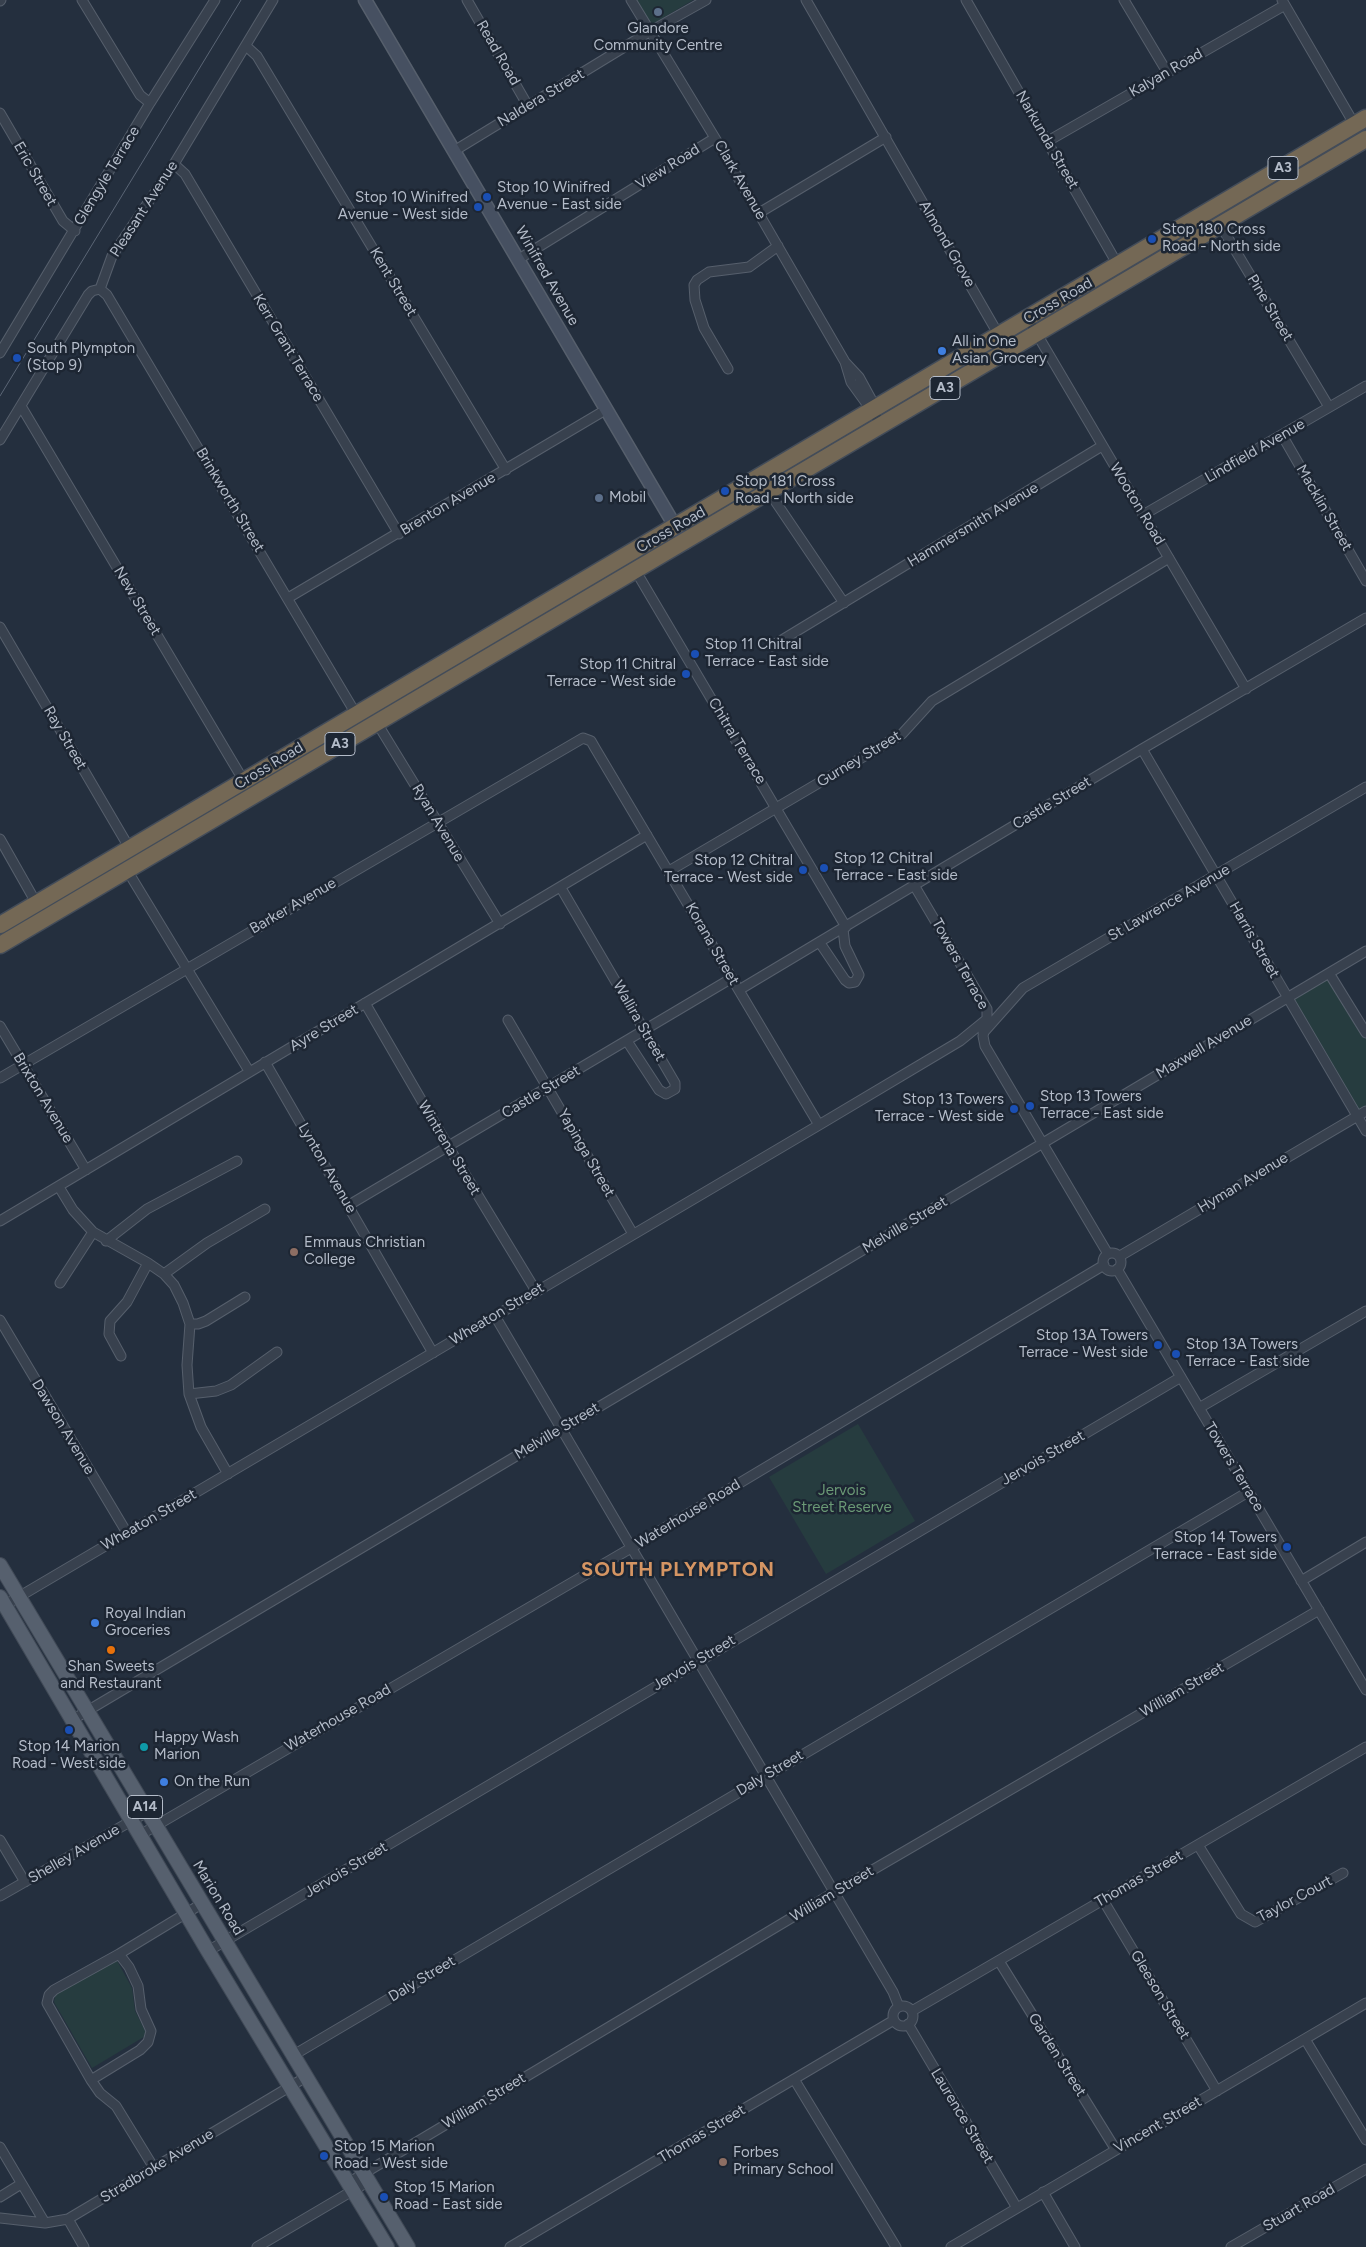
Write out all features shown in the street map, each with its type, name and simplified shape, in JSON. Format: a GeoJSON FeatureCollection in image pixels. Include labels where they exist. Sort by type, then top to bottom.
{"type":"FeatureCollection","features":[{"type":"Feature","properties":{"kind":"highway","name":"Cross Road"},"geometry":{"type":"LineString","coordinates":[[0,925],[1360,122]]}},
{"type":"Feature","properties":{"kind":"highway","name":"Cross Road"},"geometry":{"type":"LineString","coordinates":[[0,945],[1365,140]]}},
{"type":"Feature","properties":{"kind":"highway"},"geometry":{"type":"LineString","coordinates":[[434,689],[433,676],[435,668],[455,677]]}},
{"type":"Feature","properties":{"kind":"main road","name":"Marion Road"},"geometry":{"type":"LineString","coordinates":[[0,1565],[5,1584],[19,1597],[88,1710],[226,1941],[292,2056],[408,2247]]}},
{"type":"Feature","properties":{"kind":"main road","name":"A14"},"geometry":{"type":"LineString","coordinates":[[2,1601],[208,1951],[292,2086],[387,2247]]}},
{"type":"Feature","properties":{"kind":"street"},"geometry":{"type":"LineString","coordinates":[[82,0],[140,95],[150,103]]}},
{"type":"Feature","properties":{"kind":"street","name":"Glengyle Terrace"},"geometry":{"type":"LineString","coordinates":[[0,353],[75,231],[150,103],[215,0]]}},
{"type":"Feature","properties":{"kind":"street","name":"Pleasant Avenue"},"geometry":{"type":"LineString","coordinates":[[0,440],[88,295],[92,291],[100,289],[112,256],[174,164],[273,0]]}},
{"type":"Feature","properties":{"kind":"street","name":"Winifred Avenue"},"geometry":{"type":"LineString","coordinates":[[365,0],[685,542]]}},
{"type":"Feature","properties":{"kind":"street","name":"Read Road"},"geometry":{"type":"LineString","coordinates":[[467,0],[528,106]]}},
{"type":"Feature","properties":{"kind":"street","name":"Clark Avenue"},"geometry":{"type":"LineString","coordinates":[[630,0],[759,213],[845,362],[851,382],[882,426]]}},
{"type":"Feature","properties":{"kind":"street","name":"Naldera Street"},"geometry":{"type":"LineString","coordinates":[[454,150],[649,32],[706,0]]}},
{"type":"Feature","properties":{"kind":"street","name":"Almond Grove"},"geometry":{"type":"LineString","coordinates":[[806,0],[1008,351]]}},
{"type":"Feature","properties":{"kind":"street","name":"Narkunda Street"},"geometry":{"type":"LineString","coordinates":[[966,0],[1127,281]]}},
{"type":"Feature","properties":{"kind":"street"},"geometry":{"type":"LineString","coordinates":[[1124,0],[1167,72]]}},
{"type":"Feature","properties":{"kind":"street"},"geometry":{"type":"LineString","coordinates":[[1283,3],[1360,122],[1365,140]]}},
{"type":"Feature","properties":{"kind":"street","name":"Kalyan Road"},"geometry":{"type":"LineString","coordinates":[[1048,141],[1283,3]]}},
{"type":"Feature","properties":{"kind":"street","name":"Kent Street"},"geometry":{"type":"LineString","coordinates":[[246,46],[257,56],[506,470]]}},
{"type":"Feature","properties":{"kind":"street","name":"Eric Street"},"geometry":{"type":"LineString","coordinates":[[0,113],[63,221],[75,231]]}},
{"type":"Feature","properties":{"kind":"street"},"geometry":{"type":"LineString","coordinates":[[759,213],[886,137]]}},
{"type":"Feature","properties":{"kind":"street","name":"View Road"},"geometry":{"type":"LineString","coordinates":[[519,260],[715,138]]}},
{"type":"Feature","properties":{"kind":"street","name":"Kerr Grant Terrace"},"geometry":{"type":"LineString","coordinates":[[174,164],[185,174],[399,534]]}},
{"type":"Feature","properties":{"kind":"street","name":"Pine Street"},"geometry":{"type":"LineString","coordinates":[[1211,210],[1329,407]]}},
{"type":"Feature","properties":{"kind":"street"},"geometry":{"type":"LineString","coordinates":[[728,369],[704,328],[695,300],[694,285],[697,280],[709,272],[749,267],[778,246]]}},
{"type":"Feature","properties":{"kind":"street","name":"Brinkworth Street"},"geometry":{"type":"LineString","coordinates":[[100,289],[107,295],[356,714]]}},
{"type":"Feature","properties":{"kind":"street","name":"Wooton Road"},"geometry":{"type":"LineString","coordinates":[[1028,319],[1246,689]]}},
{"type":"Feature","properties":{"kind":"street","name":"Lindfield Avenue"},"geometry":{"type":"LineString","coordinates":[[1143,515],[1366,386]]}},
{"type":"Feature","properties":{"kind":"street","name":"New Street"},"geometry":{"type":"LineString","coordinates":[[21,406],[252,796]]}},
{"type":"Feature","properties":{"kind":"street","name":"Brenton Avenue"},"geometry":{"type":"LineString","coordinates":[[288,598],[399,534],[607,409]]}},
{"type":"Feature","properties":{"kind":"street","name":"Macklin Street"},"geometry":{"type":"LineString","coordinates":[[1282,435],[1366,581]]}},
{"type":"Feature","properties":{"kind":"street","name":"Hammersmith Avenue"},"geometry":{"type":"LineString","coordinates":[[772,646],[1102,446]]}},
{"type":"Feature","properties":{"kind":"street"},"geometry":{"type":"LineString","coordinates":[[768,492],[844,603]]}},
{"type":"Feature","properties":{"kind":"street","name":"Chitral Terrace"},"geometry":{"type":"LineString","coordinates":[[627,556],[776,808],[844,928],[844,946],[859,975],[855,982],[849,983],[838,973],[820,943]]}},
{"type":"Feature","properties":{"kind":"street","name":"Gurney Street"},"geometry":{"type":"LineString","coordinates":[[669,871],[902,734],[932,702],[1169,558]]}},
{"type":"Feature","properties":{"kind":"street","name":"Castle Street"},"geometry":{"type":"LineString","coordinates":[[739,990],[1142,748],[1366,618]]}},
{"type":"Feature","properties":{"kind":"street","name":"Ray Street"},"geometry":{"type":"LineString","coordinates":[[0,627],[130,849]]}},
{"type":"Feature","properties":{"kind":"street","name":"Ryan Avenue"},"geometry":{"type":"LineString","coordinates":[[377,723],[500,924]]}},
{"type":"Feature","properties":{"kind":"street","name":"Barker Avenue"},"geometry":{"type":"LineString","coordinates":[[0,1078],[575,740],[587,739]]}},
{"type":"Feature","properties":{"kind":"street","name":"Korana Street"},"geometry":{"type":"LineString","coordinates":[[587,739],[595,748],[648,835],[819,1125]]}},
{"type":"Feature","properties":{"kind":"street","name":"Harris Street"},"geometry":{"type":"LineString","coordinates":[[1142,748],[1366,1131]]}},
{"type":"Feature","properties":{"kind":"street","name":"St Lawrence Avenue"},"geometry":{"type":"LineString","coordinates":[[984,1033],[1023,988],[1366,787]]}},
{"type":"Feature","properties":{"kind":"street","name":"Ayre Street"},"geometry":{"type":"LineString","coordinates":[[0,1221],[648,835]]}},
{"type":"Feature","properties":{"kind":"street"},"geometry":{"type":"LineString","coordinates":[[0,838],[45,918]]}},
{"type":"Feature","properties":{"kind":"street"},"geometry":{"type":"LineString","coordinates":[[128,870],[249,1071]]}},
{"type":"Feature","properties":{"kind":"street","name":"Towers Terrace"},"geometry":{"type":"LineString","coordinates":[[914,885],[987,1009],[984,1033],[985,1046],[1108,1254]]}},
{"type":"Feature","properties":{"kind":"street","name":"Wallira Street"},"geometry":{"type":"LineString","coordinates":[[561,888],[676,1083],[675,1089],[666,1094],[659,1090],[627,1040]]}},
{"type":"Feature","properties":{"kind":"street","name":"Maxwell Avenue"},"geometry":{"type":"LineString","coordinates":[[1043,1144],[1366,951]]}},
{"type":"Feature","properties":{"kind":"street"},"geometry":{"type":"LineString","coordinates":[[1330,973],[1366,1033]]}},
{"type":"Feature","properties":{"kind":"street","name":"Castle Street"},"geometry":{"type":"LineString","coordinates":[[349,1205],[732,978]]}},
{"type":"Feature","properties":{"kind":"street","name":"Wintrena Street"},"geometry":{"type":"LineString","coordinates":[[365,1003],[448,1146],[536,1291]]}},
{"type":"Feature","properties":{"kind":"street","name":"Wheaton Street"},"geometry":{"type":"LineString","coordinates":[[2,1601],[19,1597],[819,1125],[960,1041],[987,1019]]}},
{"type":"Feature","properties":{"kind":"street","name":"Yapinga Street"},"geometry":{"type":"LineString","coordinates":[[508,1020],[633,1234]]}},
{"type":"Feature","properties":{"kind":"street","name":"Brixton Avenue"},"geometry":{"type":"LineString","coordinates":[[0,1026],[86,1170]]}},
{"type":"Feature","properties":{"kind":"street","name":"Lynton Avenue"},"geometry":{"type":"LineString","coordinates":[[265,1062],[433,1353]]}},
{"type":"Feature","properties":{"kind":"street","name":"Hyman Avenue"},"geometry":{"type":"LineString","coordinates":[[1120,1256],[1366,1111]]}},
{"type":"Feature","properties":{"kind":"street","name":"Melville Street"},"geometry":{"type":"LineString","coordinates":[[72,1720],[561,1428],[1043,1144]]}},
{"type":"Feature","properties":{"kind":"street"},"geometry":{"type":"LineString","coordinates":[[106,1241],[147,1210],[237,1161]]}},
{"type":"Feature","properties":{"kind":"street"},"geometry":{"type":"LineString","coordinates":[[59,1187],[73,1210],[93,1232],[148,1263],[164,1274],[174,1285],[190,1324],[187,1365],[189,1394],[200,1427],[228,1474]]}},
{"type":"Feature","properties":{"kind":"street"},"geometry":{"type":"LineString","coordinates":[[164,1274],[207,1243],[265,1209]]}},
{"type":"Feature","properties":{"kind":"street"},"geometry":{"type":"LineString","coordinates":[[60,1283],[93,1232]]}},
{"type":"Feature","properties":{"kind":"street"},"geometry":{"type":"LineString","coordinates":[[1114,1253],[1120,1256],[1122,1262],[1117,1269],[1111,1270],[1104,1265],[1104,1258],[1108,1254],[1114,1253]]}},
{"type":"Feature","properties":{"kind":"street"},"geometry":{"type":"LineString","coordinates":[[121,1356],[109,1334],[110,1321],[127,1302],[148,1263]]}},
{"type":"Feature","properties":{"kind":"street","name":"Waterhouse Road"},"geometry":{"type":"LineString","coordinates":[[140,1834],[631,1548],[1104,1265]]}},
{"type":"Feature","properties":{"kind":"street","name":"Towers Terrace"},"geometry":{"type":"LineString","coordinates":[[1117,1269],[1366,1690]]}},
{"type":"Feature","properties":{"kind":"street"},"geometry":{"type":"LineString","coordinates":[[190,1324],[206,1321],[244,1297]]}},
{"type":"Feature","properties":{"kind":"street"},"geometry":{"type":"LineString","coordinates":[[1199,1408],[1366,1311]]}},
{"type":"Feature","properties":{"kind":"street"},"geometry":{"type":"LineString","coordinates":[[495,1316],[893,1992],[898,2007]]}},
{"type":"Feature","properties":{"kind":"street","name":"Dawson Avenue"},"geometry":{"type":"LineString","coordinates":[[0,1320],[127,1533]]}},
{"type":"Feature","properties":{"kind":"street"},"geometry":{"type":"LineString","coordinates":[[189,1394],[216,1391],[231,1385],[277,1352]]}},
{"type":"Feature","properties":{"kind":"street","name":"Jervois Street"},"geometry":{"type":"LineString","coordinates":[[208,1951],[1181,1377]]}},
{"type":"Feature","properties":{"kind":"street","name":"Daly Street"},"geometry":{"type":"LineString","coordinates":[[292,2056],[1248,1492]]}},
{"type":"Feature","properties":{"kind":"street"},"geometry":{"type":"LineString","coordinates":[[1301,1581],[1366,1542]]}},
{"type":"Feature","properties":{"kind":"street","name":"William Street"},"geometry":{"type":"LineString","coordinates":[[257,2247],[366,2177],[833,1893],[1319,1610]]}},
{"type":"Feature","properties":{"kind":"street","name":"Thomas Street"},"geometry":{"type":"LineString","coordinates":[[912,2011],[1366,1747]]}},
{"type":"Feature","properties":{"kind":"street","name":"Shelley Avenue"},"geometry":{"type":"LineString","coordinates":[[0,1896],[148,1812]]}},
{"type":"Feature","properties":{"kind":"street"},"geometry":{"type":"LineString","coordinates":[[0,1840],[25,1882]]}},
{"type":"Feature","properties":{"kind":"street","name":"Taylor Court"},"geometry":{"type":"LineString","coordinates":[[1198,1845],[1241,1914],[1255,1922],[1343,1873]]}},
{"type":"Feature","properties":{"kind":"street","name":"Gleeson Street"},"geometry":{"type":"LineString","coordinates":[[1103,1900],[1217,2091]]}},
{"type":"Feature","properties":{"kind":"street"},"geometry":{"type":"LineString","coordinates":[[154,2168],[116,2106],[100,2093],[91,2080],[47,2002],[49,1995],[54,1990],[119,1954],[202,1903]]}},
{"type":"Feature","properties":{"kind":"street"},"geometry":{"type":"LineString","coordinates":[[91,2080],[140,2050],[148,2042],[151,2031],[142,2009],[138,1986],[129,1967],[119,1954]]}},
{"type":"Feature","properties":{"kind":"street","name":"Garden Street"},"geometry":{"type":"LineString","coordinates":[[998,1960],[1116,2150]]}},
{"type":"Feature","properties":{"kind":"street","name":"Vincent Street"},"geometry":{"type":"LineString","coordinates":[[951,2247],[1366,2004]]}},
{"type":"Feature","properties":{"kind":"street"},"geometry":{"type":"LineString","coordinates":[[898,2007],[908,2007],[912,2011],[913,2017],[908,2024],[900,2025],[894,2020],[894,2013],[898,2007]]}},
{"type":"Feature","properties":{"kind":"street","name":"Thomas Street"},"geometry":{"type":"LineString","coordinates":[[510,2247],[894,2020]]}},
{"type":"Feature","properties":{"kind":"street","name":"Laurence Street"},"geometry":{"type":"LineString","coordinates":[[908,2024],[1017,2208]]}},
{"type":"Feature","properties":{"kind":"street"},"geometry":{"type":"LineString","coordinates":[[1306,2039],[1366,2140]]}},
{"type":"Feature","properties":{"kind":"street","name":"Stradbroke Avenue"},"geometry":{"type":"LineString","coordinates":[[0,2218],[45,2223],[68,2219],[306,2077]]}},
{"type":"Feature","properties":{"kind":"street"},"geometry":{"type":"LineString","coordinates":[[794,2079],[896,2247]]}},
{"type":"Feature","properties":{"kind":"street"},"geometry":{"type":"LineString","coordinates":[[0,2147],[45,2223]]}},
{"type":"Feature","properties":{"kind":"street","name":"Stuart Road"},"geometry":{"type":"LineString","coordinates":[[1231,2247],[1366,2168]]}},
{"type":"Feature","properties":{"kind":"street"},"geometry":{"type":"LineString","coordinates":[[0,2197],[22,2184]]}},
{"type":"Feature","properties":{"kind":"street"},"geometry":{"type":"LineString","coordinates":[[1043,2192],[1075,2247]]}},
{"type":"Feature","properties":{"kind":"street"},"geometry":{"type":"LineString","coordinates":[[68,2219],[84,2247]]}},
{"type":"Feature","properties":{"kind":"green space","name":"Glandore Community Centre"},"geometry":{"type":"Polygon","coordinates":[[[637,0],[693,0],[651,25],[637,0]]]}},
{"type":"Feature","properties":{"kind":"green space"},"geometry":{"type":"Polygon","coordinates":[[[1329,973],[1366,1034],[1366,1112],[1359,1116],[1289,997],[1329,973]]]}},
{"type":"Feature","properties":{"kind":"green space","name":"Jervois Street Reserve"},"geometry":{"type":"Polygon","coordinates":[[[858,1424],[915,1521],[826,1574],[769,1477],[858,1424]]]}},
{"type":"Feature","properties":{"kind":"green space"},"geometry":{"type":"Polygon","coordinates":[[[116,1959],[132,1988],[135,2011],[147,2035],[92,2068],[54,2002],[56,1993],[116,1959]]]}},
{"type":"Feature","properties":{"kind":"tram line"},"geometry":{"type":"LineString","coordinates":[[0,396],[241,0]]}},
{"type":"Feature","properties":{"kind":"place","name":"Glandore Community Centre"},"geometry":{"type":"Point","coordinates":[658,12]}},
{"type":"Feature","properties":{"kind":"place","name":"Stop 10 Winifred Avenue - East side"},"geometry":{"type":"Point","coordinates":[487,197]}},
{"type":"Feature","properties":{"kind":"place","name":"Stop 10 Winifred Avenue - West side"},"geometry":{"type":"Point","coordinates":[478,207]}},
{"type":"Feature","properties":{"kind":"place","name":"Stop 180 Cross Road - North side"},"geometry":{"type":"Point","coordinates":[1152,239]}},
{"type":"Feature","properties":{"kind":"place","name":"All in One Asian Grocery"},"geometry":{"type":"Point","coordinates":[942,351]}},
{"type":"Feature","properties":{"kind":"place","name":"South Plympton (Stop 9)"},"geometry":{"type":"Point","coordinates":[17,358]}},
{"type":"Feature","properties":{"kind":"place","name":"Stop 181 Cross Road - North side"},"geometry":{"type":"Point","coordinates":[725,491]}},
{"type":"Feature","properties":{"kind":"place","name":"Mobil"},"geometry":{"type":"Point","coordinates":[599,498]}},
{"type":"Feature","properties":{"kind":"place","name":"Stop 11 Chitral Terrace - East side"},"geometry":{"type":"Point","coordinates":[695,654]}},
{"type":"Feature","properties":{"kind":"place","name":"Stop 11 Chitral Terrace - West side"},"geometry":{"type":"Point","coordinates":[686,674]}},
{"type":"Feature","properties":{"kind":"place","name":"Stop 12 Chitral Terrace - East side"},"geometry":{"type":"Point","coordinates":[824,868]}},
{"type":"Feature","properties":{"kind":"place","name":"Stop 12 Chitral Terrace - West side"},"geometry":{"type":"Point","coordinates":[803,870]}},
{"type":"Feature","properties":{"kind":"place","name":"Stop 13 Towers Terrace - East side"},"geometry":{"type":"Point","coordinates":[1030,1106]}},
{"type":"Feature","properties":{"kind":"place","name":"Stop 13 Towers Terrace - West side"},"geometry":{"type":"Point","coordinates":[1014,1109]}},
{"type":"Feature","properties":{"kind":"place","name":"Emmaus Christian College"},"geometry":{"type":"Point","coordinates":[294,1252]}},
{"type":"Feature","properties":{"kind":"place","name":"Stop 13A Towers Terrace - West side"},"geometry":{"type":"Point","coordinates":[1158,1345]}},
{"type":"Feature","properties":{"kind":"place","name":"Stop 13A Towers Terrace - East side"},"geometry":{"type":"Point","coordinates":[1176,1354]}},
{"type":"Feature","properties":{"kind":"place","name":"Stop 14 Towers Terrace - East side"},"geometry":{"type":"Point","coordinates":[1287,1547]}},
{"type":"Feature","properties":{"kind":"place","name":"Royal Indian Groceries"},"geometry":{"type":"Point","coordinates":[95,1623]}},
{"type":"Feature","properties":{"kind":"place","name":"Shan Sweets and Restaurant"},"geometry":{"type":"Point","coordinates":[111,1650]}},
{"type":"Feature","properties":{"kind":"place","name":"Stop 14 Marion Road - West side"},"geometry":{"type":"Point","coordinates":[69,1730]}},
{"type":"Feature","properties":{"kind":"place","name":"Happy Wash Marion"},"geometry":{"type":"Point","coordinates":[144,1747]}},
{"type":"Feature","properties":{"kind":"place","name":"On the Run"},"geometry":{"type":"Point","coordinates":[164,1782]}},
{"type":"Feature","properties":{"kind":"place","name":"Stop 15 Marion Road - West side"},"geometry":{"type":"Point","coordinates":[324,2156]}},
{"type":"Feature","properties":{"kind":"place","name":"Forbes Primary School"},"geometry":{"type":"Point","coordinates":[723,2162]}},
{"type":"Feature","properties":{"kind":"place","name":"Stop 15 Marion Road - East side"},"geometry":{"type":"Point","coordinates":[384,2197]}},
{"type":"Feature","properties":{"kind":"district","name":"SOUTH PLYMPTON"},"geometry":{"type":"Point","coordinates":[678,1570]}}]}
